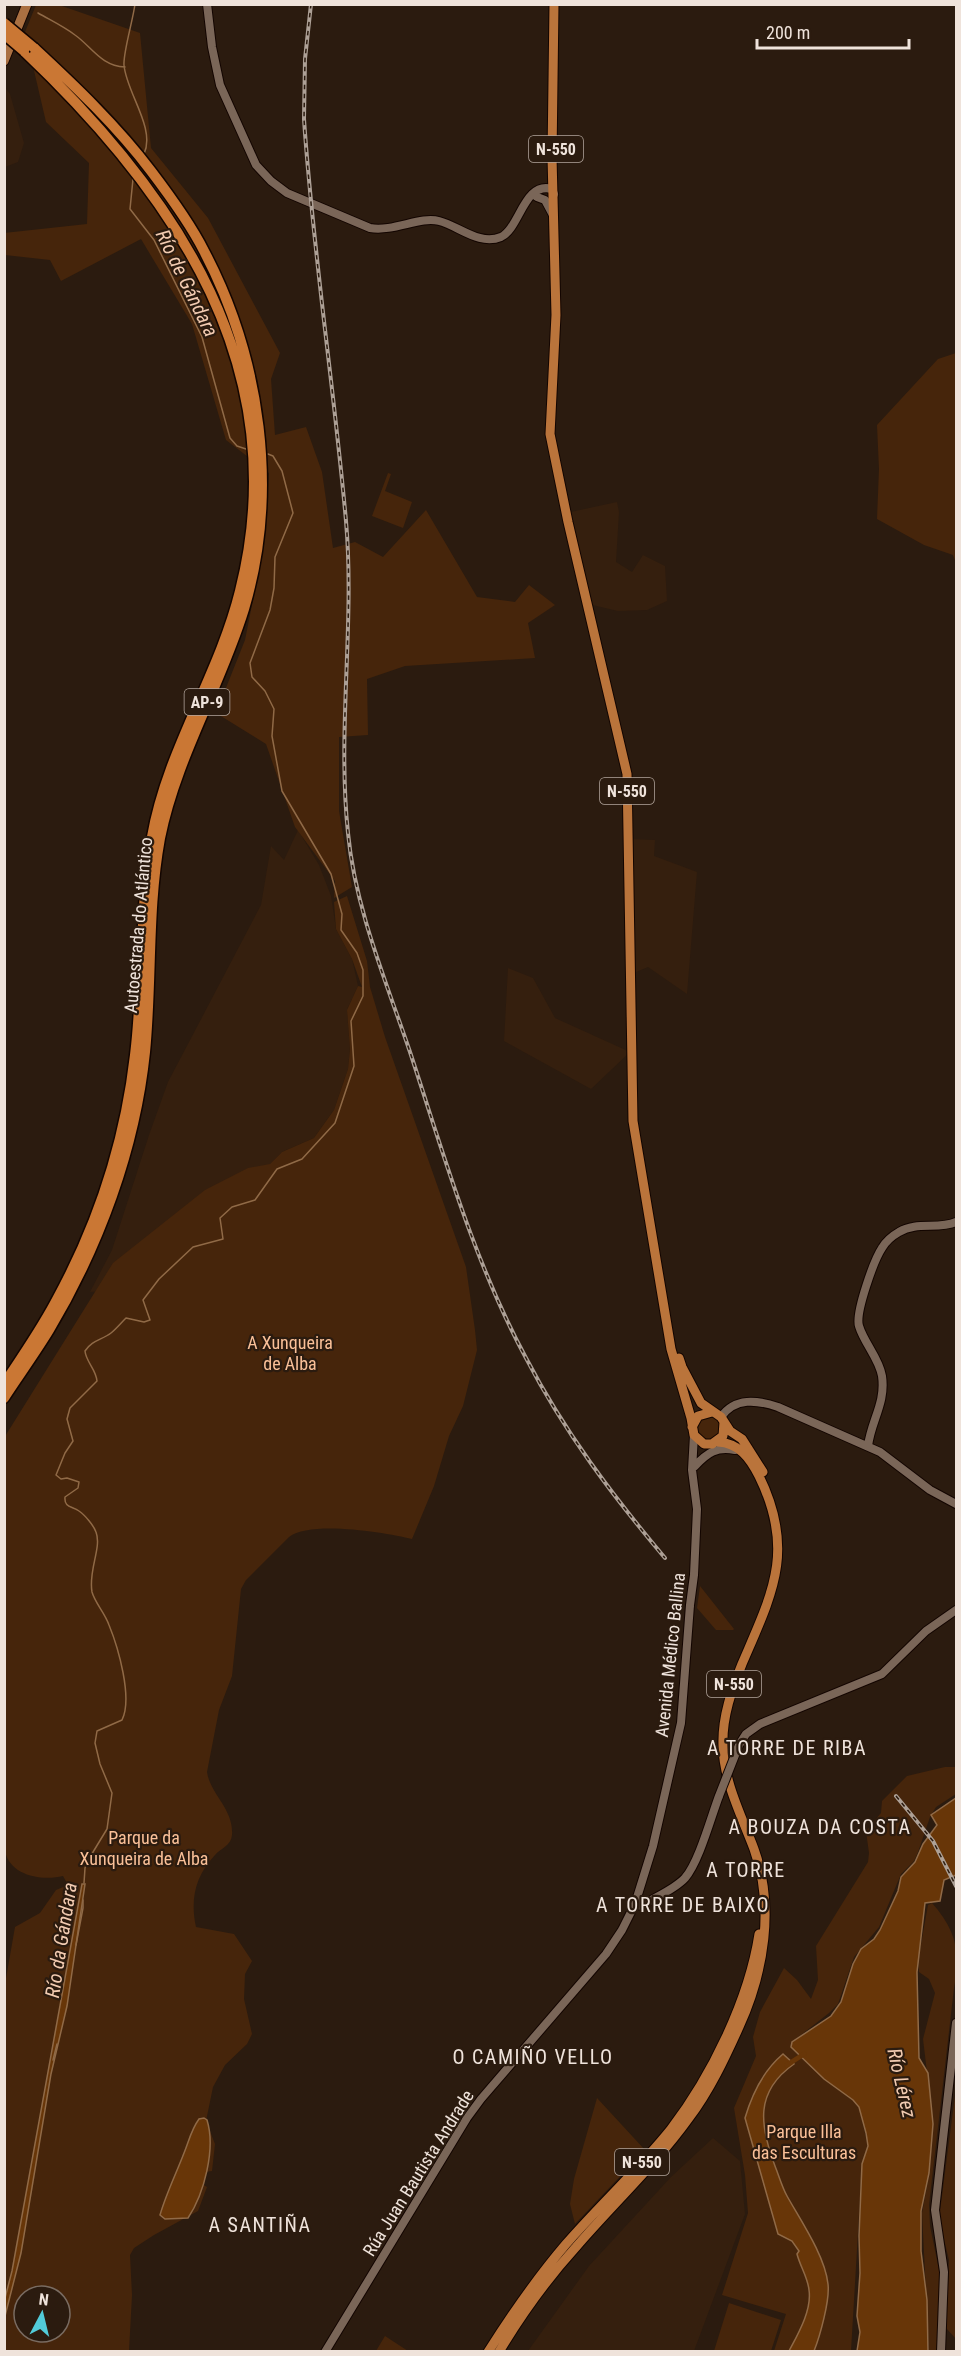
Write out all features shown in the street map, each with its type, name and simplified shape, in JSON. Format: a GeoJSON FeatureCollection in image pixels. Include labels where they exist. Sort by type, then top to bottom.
{"type":"FeatureCollection","features":[{"type":"Feature","properties":{"kind":"highway","name":"N-550"},"geometry":{"type":"LineString","coordinates":[[554,4],[556,315],[550,434],[566,513],[627,774],[631,1096],[639,1166],[667,1318],[670,1349],[693,1431]]}},
{"type":"Feature","properties":{"kind":"highway","name":"Autoestrada do Atlántico"},"geometry":{"type":"LineString","coordinates":[[4,23],[119,150],[170,219],[206,280],[226,326],[239,370],[251,435],[254,483],[251,523],[240,591],[219,655],[172,763],[152,834],[144,901],[138,1029],[132,1081],[122,1133],[102,1197],[72,1269],[54,1305],[4,1384]]}},
{"type":"Feature","properties":{"kind":"highway","name":"Autoestrada do Atlántico"},"geometry":{"type":"LineString","coordinates":[[4,34],[29,49],[74,86],[149,168],[178,207],[203,249],[224,293],[240,339],[252,387],[261,462],[261,513],[256,562],[243,610],[170,797],[160,838],[151,923],[145,1050],[142,1076],[126,1149],[112,1197],[73,1286],[50,1328],[4,1398]]}},
{"type":"Feature","properties":{"kind":"highway","name":"N-550"},"geometry":{"type":"LineString","coordinates":[[554,159],[552,189],[555,215]]}},
{"type":"Feature","properties":{"kind":"highway","name":"N-550"},"geometry":{"type":"LineString","coordinates":[[499,2352],[555,2271],[678,2133],[706,2092],[726,2056],[754,1987],[763,1949],[764,1894],[755,1852],[724,1760],[723,1730],[735,1682],[768,1603],[778,1562],[779,1538],[775,1500],[754,1454],[723,1420],[701,1403],[682,1367],[667,1318]]}},
{"type":"Feature","properties":{"kind":"highway"},"geometry":{"type":"LineString","coordinates":[[712,1412],[698,1416],[693,1431],[698,1441],[730,1443],[738,1447],[745,1455]]}},
{"type":"Feature","properties":{"kind":"highway"},"geometry":{"type":"LineString","coordinates":[[714,1443],[725,1431],[723,1420]]}},
{"type":"Feature","properties":{"kind":"highway","name":"N-550"},"geometry":{"type":"LineString","coordinates":[[745,1455],[758,1474],[770,1501],[779,1538]]}},
{"type":"Feature","properties":{"kind":"highway","name":"N-550"},"geometry":{"type":"LineString","coordinates":[[488,2352],[524,2297],[548,2266],[671,2128],[699,2088],[746,1985],[758,1940],[759,1895],[748,1834]]}},
{"type":"Feature","properties":{"kind":"main road"},"geometry":{"type":"LineString","coordinates":[[5,59],[27,4]]}},
{"type":"Feature","properties":{"kind":"main road"},"geometry":{"type":"LineString","coordinates":[[207,4],[212,47],[224,97],[237,119],[256,165],[287,193],[370,228],[381,230],[437,220],[477,237],[488,239],[505,235],[531,197],[546,188],[552,189]]}},
{"type":"Feature","properties":{"kind":"main road"},"geometry":{"type":"LineString","coordinates":[[538,194],[554,159]]}},
{"type":"Feature","properties":{"kind":"main road"},"geometry":{"type":"LineString","coordinates":[[538,194],[555,215]]}},
{"type":"Feature","properties":{"kind":"street"},"geometry":{"type":"LineString","coordinates":[[868,1446],[871,1428],[879,1413],[882,1376],[860,1329],[858,1315],[879,1253],[889,1240],[903,1230],[923,1225],[946,1226],[957,1222]]}},
{"type":"Feature","properties":{"kind":"street"},"geometry":{"type":"LineString","coordinates":[[723,1420],[727,1409],[737,1404],[763,1402],[868,1446],[890,1458],[930,1490],[957,1504]]}},
{"type":"Feature","properties":{"kind":"street","name":"Avenida Médico Ballina"},"geometry":{"type":"LineString","coordinates":[[635,1904],[654,1846],[681,1724],[694,1575],[697,1509],[693,1431]]}},
{"type":"Feature","properties":{"kind":"street","name":"Avenida Médico Ballina"},"geometry":{"type":"LineString","coordinates":[[694,1477],[700,1452],[714,1443]]}},
{"type":"Feature","properties":{"kind":"street"},"geometry":{"type":"LineString","coordinates":[[695,1466],[714,1450],[724,1448],[745,1455]]}},
{"type":"Feature","properties":{"kind":"street"},"geometry":{"type":"LineString","coordinates":[[635,1904],[641,1906],[686,1877],[694,1863],[739,1745],[746,1734],[760,1724],[882,1674],[926,1630],[957,1610]]}},
{"type":"Feature","properties":{"kind":"street","name":"Rúa Juan Bautista Andrade"},"geometry":{"type":"LineString","coordinates":[[325,2352],[467,2118],[606,1954],[635,1904]]}},
{"type":"Feature","properties":{"kind":"street"},"geometry":{"type":"LineString","coordinates":[[940,2352],[944,2272],[935,2210],[957,2023]]}},
{"type":"Feature","properties":{"kind":"shaded area"},"geometry":{"type":"Polygon","coordinates":[[[4,86],[10,94],[24,143],[18,162],[5,167],[4,86]]]}},
{"type":"Feature","properties":{"kind":"shaded area"},"geometry":{"type":"Polygon","coordinates":[[[617,502],[619,512],[616,562],[632,572],[643,555],[665,566],[667,601],[647,610],[618,611],[588,604],[566,513],[617,502]]]}},
{"type":"Feature","properties":{"kind":"shaded area"},"geometry":{"type":"Polygon","coordinates":[[[298,830],[319,865],[331,896],[336,929],[352,959],[358,986],[347,1010],[350,1049],[348,1069],[334,1110],[314,1138],[282,1152],[251,1185],[105,1291],[90,1292],[112,1250],[168,1082],[261,905],[271,846],[284,860],[298,830]]]}},
{"type":"Feature","properties":{"kind":"shaded area"},"geometry":{"type":"Polygon","coordinates":[[[628,839],[655,840],[654,856],[697,872],[687,994],[648,967],[629,975],[628,839]]]}},
{"type":"Feature","properties":{"kind":"shaded area"},"geometry":{"type":"Polygon","coordinates":[[[508,968],[533,978],[555,1018],[630,1052],[591,1089],[504,1041],[508,968]]]}},
{"type":"Feature","properties":{"kind":"shaded area"},"geometry":{"type":"Polygon","coordinates":[[[713,2138],[740,2161],[745,2214],[694,2351],[528,2351],[589,2266],[671,2177],[713,2138]]]}},
{"type":"Feature","properties":{"kind":"green space"},"geometry":{"type":"Polygon","coordinates":[[[36,5],[59,5],[140,33],[151,148],[208,218],[280,353],[271,379],[275,435],[306,427],[322,472],[333,548],[355,542],[383,557],[426,510],[477,597],[515,602],[529,585],[555,605],[528,623],[535,658],[405,666],[367,679],[368,735],[339,737],[339,811],[352,887],[334,898],[335,881],[295,827],[266,744],[216,713],[245,640],[264,545],[269,473],[226,440],[192,324],[141,239],[61,281],[50,260],[5,255],[4,233],[87,224],[89,163],[46,122],[25,32],[36,5]]]}},
{"type":"Feature","properties":{"kind":"green space"},"geometry":{"type":"Polygon","coordinates":[[[956,353],[956,563],[953,555],[924,545],[877,519],[879,469],[877,425],[938,359],[956,353]]]}},
{"type":"Feature","properties":{"kind":"green space"},"geometry":{"type":"Polygon","coordinates":[[[388,473],[391,474],[385,491],[412,502],[403,528],[372,516],[388,473]]]}},
{"type":"Feature","properties":{"kind":"green space","name":"A Xunqueira de Alba"},"geometry":{"type":"Polygon","coordinates":[[[347,896],[367,961],[370,987],[385,1037],[466,1267],[477,1350],[463,1406],[449,1436],[434,1486],[412,1539],[349,1529],[314,1529],[300,1532],[289,1537],[246,1580],[241,1589],[232,1676],[219,1710],[207,1772],[212,1787],[226,1809],[232,1826],[232,1835],[228,1844],[215,1855],[203,1871],[194,1898],[194,1917],[196,1927],[234,1934],[252,1961],[245,1974],[244,1999],[252,2034],[247,2044],[225,2065],[213,2087],[206,2121],[215,2144],[212,2171],[198,2173],[199,2182],[207,2187],[198,2211],[154,2235],[134,2248],[130,2255],[132,2295],[129,2351],[5,2351],[5,1984],[15,1927],[40,1913],[56,1890],[68,1885],[63,1876],[37,1877],[20,1871],[13,1866],[5,1851],[4,1438],[113,1263],[205,1190],[248,1168],[270,1164],[282,1152],[314,1138],[334,1110],[348,1069],[350,1049],[347,1010],[358,986],[362,987],[352,959],[336,929],[334,902],[347,896]]]}},
{"type":"Feature","properties":{"kind":"green space"},"geometry":{"type":"Polygon","coordinates":[[[709,1417],[719,1424],[720,1428],[713,1438],[709,1439],[699,1432],[698,1428],[705,1418],[709,1417]]]}},
{"type":"Feature","properties":{"kind":"green space"},"geometry":{"type":"Polygon","coordinates":[[[700,1586],[733,1630],[716,1630],[697,1608],[700,1586]]]}},
{"type":"Feature","properties":{"kind":"green space","name":"Parque Illa das Esculturas"},"geometry":{"type":"Polygon","coordinates":[[[945,1767],[956,1767],[956,1794],[936,1807],[930,1817],[914,1861],[901,1874],[879,1927],[854,1957],[838,2004],[792,2042],[827,2081],[859,2107],[868,2146],[862,2164],[851,2351],[774,2351],[786,2314],[722,2295],[748,2213],[745,2175],[734,2108],[756,2056],[753,2037],[760,2012],[784,1968],[797,1980],[811,1999],[818,1980],[816,1946],[868,1862],[866,1831],[881,1813],[882,1801],[907,1776],[945,1767]]]}},
{"type":"Feature","properties":{"kind":"green space"},"geometry":{"type":"Polygon","coordinates":[[[932,1903],[951,1932],[955,1942],[957,1963],[929,2205],[930,2226],[940,2275],[939,2351],[929,2351],[922,2213],[928,2181],[933,2122],[923,2039],[935,1993],[929,1979],[919,1972],[918,1961],[928,1905],[932,1903]]]}},
{"type":"Feature","properties":{"kind":"green space"},"geometry":{"type":"Polygon","coordinates":[[[956,2088],[956,2339],[946,2328],[949,2260],[939,2219],[956,2088]]]}},
{"type":"Feature","properties":{"kind":"green space"},"geometry":{"type":"Polygon","coordinates":[[[597,2098],[645,2150],[575,2224],[570,2204],[574,2179],[597,2098]]]}},
{"type":"Feature","properties":{"kind":"green space"},"geometry":{"type":"Polygon","coordinates":[[[729,2303],[781,2320],[771,2351],[714,2351],[729,2303]]]}},
{"type":"Feature","properties":{"kind":"green space"},"geometry":{"type":"Polygon","coordinates":[[[385,2336],[408,2351],[376,2351],[385,2336]]]}},
{"type":"Feature","properties":{"kind":"water","name":"Río Lérez"},"geometry":{"type":"Polygon","coordinates":[[[956,1798],[956,1875],[944,1880],[940,1901],[925,1903],[917,1972],[919,2058],[928,2073],[933,2124],[929,2173],[921,2211],[921,2251],[927,2300],[928,2351],[857,2351],[860,2332],[857,2316],[860,2273],[859,2236],[862,2164],[868,2146],[866,2133],[859,2107],[853,2100],[824,2079],[791,2047],[792,2042],[831,2016],[841,2002],[853,1964],[861,1949],[874,1939],[880,1930],[898,1891],[901,1877],[915,1862],[923,1844],[937,1825],[931,1815],[956,1798]]]}},
{"type":"Feature","properties":{"kind":"water"},"geometry":{"type":"Polygon","coordinates":[[[82,1884],[85,1884],[67,2006],[51,2074],[21,2253],[5,2316],[5,2298],[12,2271],[82,1884]]]}},
{"type":"Feature","properties":{"kind":"water"},"geometry":{"type":"Polygon","coordinates":[[[783,2054],[794,2064],[781,2075],[766,2098],[764,2124],[770,2151],[784,2189],[812,2239],[826,2273],[828,2299],[814,2351],[789,2351],[806,2314],[809,2298],[808,2286],[797,2254],[799,2251],[792,2241],[778,2234],[745,2118],[760,2083],[770,2067],[783,2054]]]}},
{"type":"Feature","properties":{"kind":"water"},"geometry":{"type":"Polygon","coordinates":[[[199,2119],[207,2120],[210,2144],[207,2171],[199,2197],[188,2218],[165,2219],[160,2215],[168,2192],[194,2127],[199,2119]]]}},
{"type":"Feature","properties":{"kind":"waterway","name":"Río de Gándara"},"geometry":{"type":"LineString","coordinates":[[135,4],[124,65],[146,133],[147,144],[144,154]]}},
{"type":"Feature","properties":{"kind":"waterway"},"geometry":{"type":"LineString","coordinates":[[38,13],[75,35],[103,60],[125,67]]}},
{"type":"Feature","properties":{"kind":"waterway","name":"Río de Gándara"},"geometry":{"type":"LineString","coordinates":[[133,179],[130,209],[154,240],[202,337],[230,438],[237,446],[246,449]]}},
{"type":"Feature","properties":{"kind":"waterway","name":"Río da Gándara"},"geometry":{"type":"LineString","coordinates":[[84,1883],[85,1868],[107,1829],[112,1793],[100,1764],[95,1743],[97,1731],[122,1720],[126,1699],[123,1672],[116,1646],[107,1621],[92,1592],[91,1584],[97,1545],[96,1532],[84,1515],[66,1503],[65,1497],[78,1488],[79,1482],[67,1478],[61,1479],[56,1475],[73,1441],[67,1419],[70,1408],[97,1381],[85,1351],[94,1342],[111,1333],[126,1318],[144,1322],[150,1320],[143,1300],[159,1279],[193,1247],[223,1239],[220,1218],[232,1207],[255,1200],[277,1169],[302,1159],[335,1123],[354,1066],[351,1021],[363,996],[363,970],[357,953],[341,930],[342,914],[331,874],[282,791],[272,736],[274,709],[265,691],[252,677],[250,663],[270,610],[274,588],[275,557],[293,513],[282,471],[273,456],[268,454]]}},
{"type":"Feature","properties":{"kind":"waterway","name":"Río da Gándara"},"geometry":{"type":"LineString","coordinates":[[76,1945],[83,1900]]}},
{"type":"Feature","properties":{"kind":"waterway","name":"Río da Gándara"},"geometry":{"type":"LineString","coordinates":[[53,2060],[57,2044]]}},
{"type":"Feature","properties":{"kind":"waterway"},"geometry":{"type":"LineString","coordinates":[[787,2065],[804,2054]]}},
{"type":"Feature","properties":{"kind":"railway"},"geometry":{"type":"LineString","coordinates":[[311,4],[305,59],[304,119],[346,521],[349,599],[345,794],[348,833],[357,889],[364,917],[461,1208],[507,1322],[541,1385],[573,1437],[626,1510],[665,1558]]}},
{"type":"Feature","properties":{"kind":"railway"},"geometry":{"type":"LineString","coordinates":[[896,1796],[933,1841],[956,1886]]}},
{"type":"Feature","properties":{"kind":"district","name":"A TORRE DE RIBA"},"geometry":{"type":"Point","coordinates":[787,1748]}},
{"type":"Feature","properties":{"kind":"district","name":"A BOUZA DA COSTA"},"geometry":{"type":"Point","coordinates":[820,1827]}},
{"type":"Feature","properties":{"kind":"district","name":"A TORRE"},"geometry":{"type":"Point","coordinates":[746,1870]}},
{"type":"Feature","properties":{"kind":"district","name":"A TORRE DE BAIXO"},"geometry":{"type":"Point","coordinates":[683,1905]}},
{"type":"Feature","properties":{"kind":"district","name":"O CAMIÑO VELLO"},"geometry":{"type":"Point","coordinates":[533,2057]}},
{"type":"Feature","properties":{"kind":"district","name":"A SANTIÑA"},"geometry":{"type":"Point","coordinates":[260,2225]}},
{"type":"Feature","properties":{"kind":"park label","name":"Parque da Xunqueira de Alba"},"geometry":{"type":"Point","coordinates":[144,1847]}}]}
